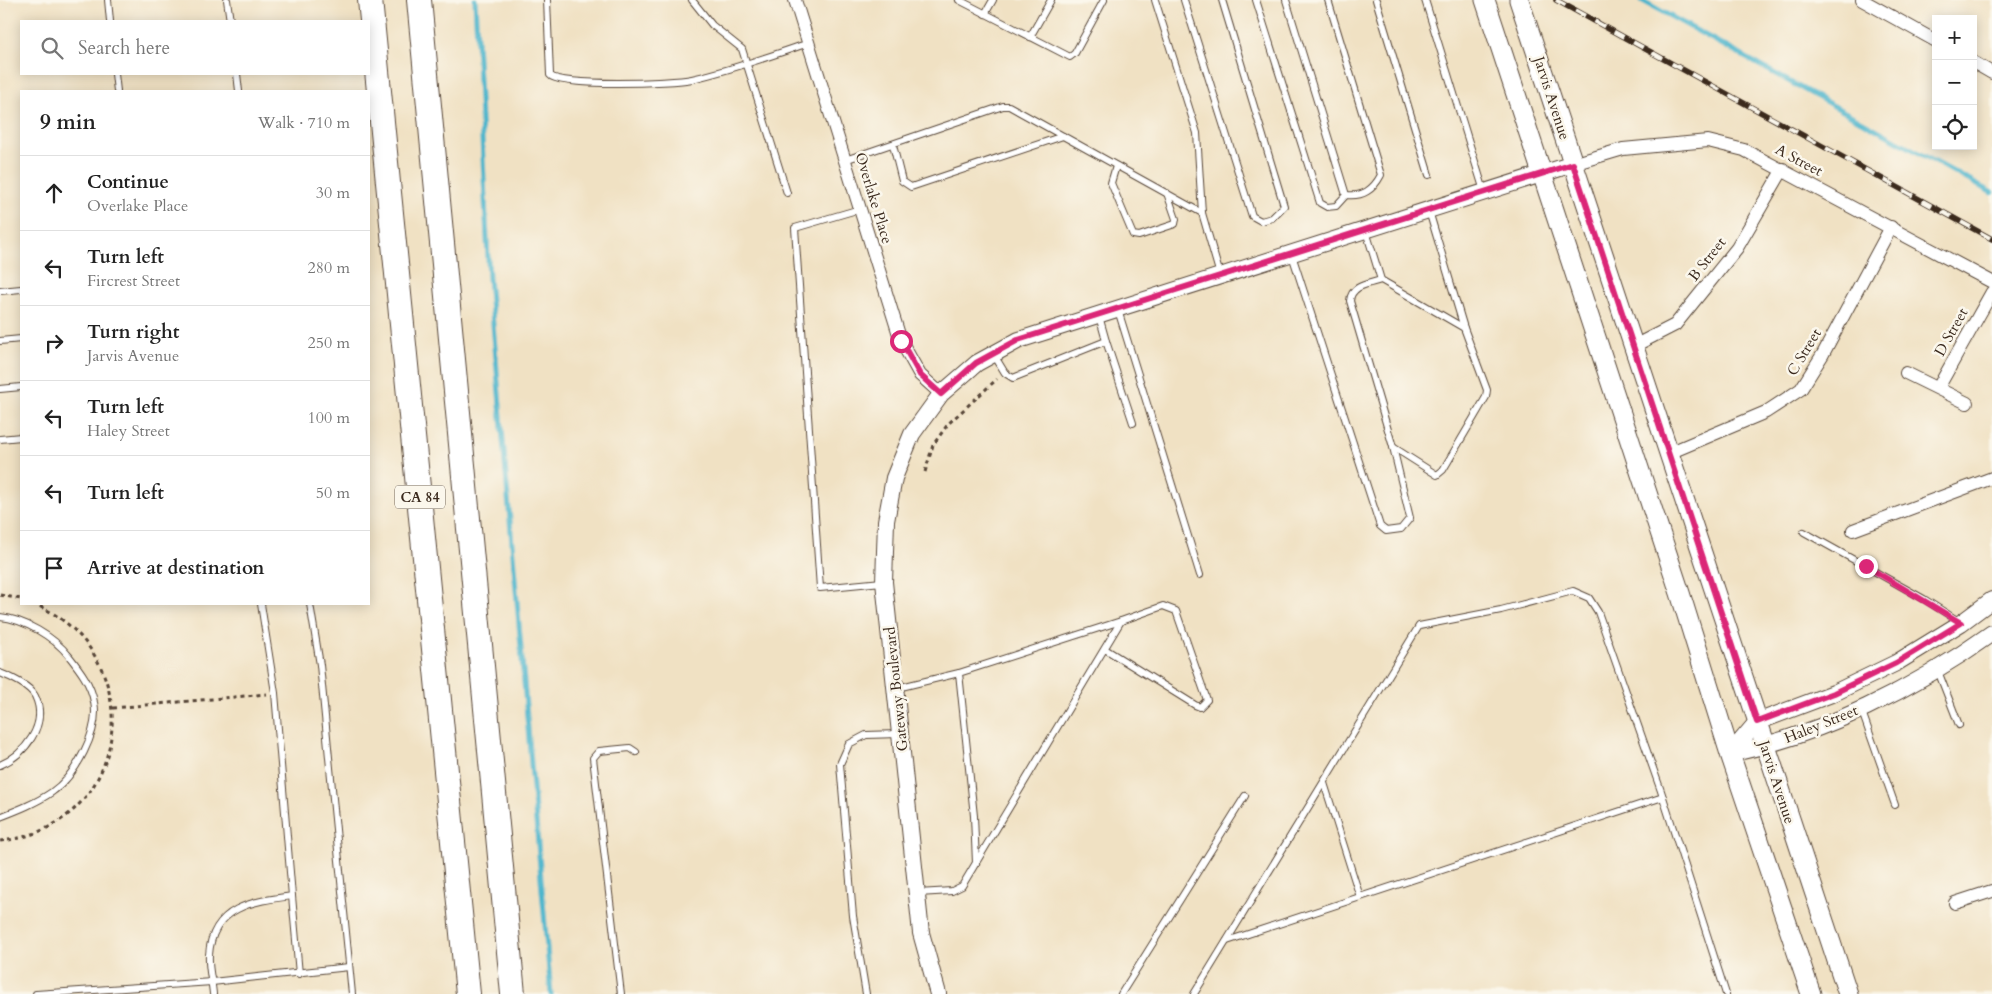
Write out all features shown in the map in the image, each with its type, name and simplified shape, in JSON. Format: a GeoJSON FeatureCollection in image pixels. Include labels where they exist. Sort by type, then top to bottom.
{"type":"FeatureCollection","features":[{"type":"Feature","properties":{"kind":"highway"},"geometry":{"type":"LineString","coordinates":[[354,0],[357,20]]}},
{"type":"Feature","properties":{"kind":"highway","name":"CA 84"},"geometry":{"type":"LineString","coordinates":[[370,0],[468,994]]}},
{"type":"Feature","properties":{"kind":"highway","name":"CA 84"},"geometry":{"type":"LineString","coordinates":[[419,0],[513,994]]}},
{"type":"Feature","properties":{"kind":"highway"},"geometry":{"type":"LineString","coordinates":[[363,75],[365,90]]}},
{"type":"Feature","properties":{"kind":"highway","name":"CA 84"},"geometry":{"type":"LineString","coordinates":[[370,140],[454,994]]}},
{"type":"Feature","properties":{"kind":"main road"},"geometry":{"type":"LineString","coordinates":[[1485,0],[1677,584],[1730,754],[1811,994]]}},
{"type":"Feature","properties":{"kind":"main road","name":"Jarvis Avenue"},"geometry":{"type":"LineString","coordinates":[[1519,0],[1632,347],[1669,453],[1848,994]]}},
{"type":"Feature","properties":{"kind":"street","name":"Overlake Place"},"geometry":{"type":"LineString","coordinates":[[795,0],[901,341],[920,375],[941,394]]}},
{"type":"Feature","properties":{"kind":"street"},"geometry":{"type":"LineString","coordinates":[[1862,0],[1932,39]]}},
{"type":"Feature","properties":{"kind":"street"},"geometry":{"type":"LineString","coordinates":[[1977,64],[1992,73]]}},
{"type":"Feature","properties":{"kind":"street","name":"A Street"},"geometry":{"type":"LineString","coordinates":[[1573,164],[1623,149],[1708,141],[1744,150],[1783,169],[1992,282]]}},
{"type":"Feature","properties":{"kind":"street","name":"Gateway Boulevard"},"geometry":{"type":"LineString","coordinates":[[938,994],[921,933],[884,582],[886,521],[894,478],[912,434],[941,394],[976,363],[1018,340],[1099,316],[1573,164]]}},
{"type":"Feature","properties":{"kind":"street","name":"B Street"},"geometry":{"type":"LineString","coordinates":[[1632,347],[1675,325],[1737,248],[1783,169]]}},
{"type":"Feature","properties":{"kind":"street","name":"C Street"},"geometry":{"type":"LineString","coordinates":[[1669,453],[1766,412],[1801,389],[1824,354],[1890,227]]}},
{"type":"Feature","properties":{"kind":"street","name":"D Street"},"geometry":{"type":"LineString","coordinates":[[1938,388],[1992,292]]}},
{"type":"Feature","properties":{"kind":"street"},"geometry":{"type":"LineString","coordinates":[[1906,373],[1966,403]]}},
{"type":"Feature","properties":{"kind":"street"},"geometry":{"type":"LineString","coordinates":[[1853,530],[1992,478]]}},
{"type":"Feature","properties":{"kind":"street","name":"Haley Street"},"geometry":{"type":"LineString","coordinates":[[1730,754],[1757,722],[1834,693],[1896,663],[1961,623],[1992,600]]}},
{"type":"Feature","properties":{"kind":"street","name":"Haley Street"},"geometry":{"type":"LineString","coordinates":[[1730,754],[1765,747],[1902,690],[1938,670],[1992,633]]}},
{"type":"Feature","properties":{"kind":"street"},"geometry":{"type":"LineString","coordinates":[[1955,903],[1992,891]]}},
{"type":"Feature","properties":{"kind":"lane"},"geometry":{"type":"LineString","coordinates":[[108,0],[110,20]]}},
{"type":"Feature","properties":{"kind":"lane"},"geometry":{"type":"LineString","coordinates":[[227,0],[230,20]]}},
{"type":"Feature","properties":{"kind":"lane"},"geometry":{"type":"LineString","coordinates":[[547,0],[550,75],[557,81],[600,83],[690,79],[809,43]]}},
{"type":"Feature","properties":{"kind":"lane"},"geometry":{"type":"LineString","coordinates":[[692,0],[712,25],[742,49],[787,193]]}},
{"type":"Feature","properties":{"kind":"lane"},"geometry":{"type":"LineString","coordinates":[[959,0],[1066,57],[1073,57],[1104,0]]}},
{"type":"Feature","properties":{"kind":"lane"},"geometry":{"type":"LineString","coordinates":[[985,14],[993,0]]}},
{"type":"Feature","properties":{"kind":"lane"},"geometry":{"type":"LineString","coordinates":[[1030,37],[1051,0]]}},
{"type":"Feature","properties":{"kind":"lane"},"geometry":{"type":"LineString","coordinates":[[1155,0],[1197,133],[1202,213],[1220,276]]}},
{"type":"Feature","properties":{"kind":"lane"},"geometry":{"type":"LineString","coordinates":[[1184,0],[1252,216],[1261,222],[1272,218],[1284,206],[1222,0]]}},
{"type":"Feature","properties":{"kind":"lane"},"geometry":{"type":"LineString","coordinates":[[1256,0],[1320,202],[1328,207],[1336,206],[1346,195]]}},
{"type":"Feature","properties":{"kind":"lane"},"geometry":{"type":"LineString","coordinates":[[1286,0],[1346,195]]}},
{"type":"Feature","properties":{"kind":"lane"},"geometry":{"type":"LineString","coordinates":[[1328,0],[1381,175],[1374,188],[1357,196],[1346,195]]}},
{"type":"Feature","properties":{"kind":"lane"},"geometry":{"type":"LineString","coordinates":[[1376,0],[1429,175]]}},
{"type":"Feature","properties":{"kind":"lane"},"geometry":{"type":"LineString","coordinates":[[1425,0],[1484,192]]}},
{"type":"Feature","properties":{"kind":"lane"},"geometry":{"type":"LineString","coordinates":[[115,75],[117,90]]}},
{"type":"Feature","properties":{"kind":"lane"},"geometry":{"type":"LineString","coordinates":[[237,75],[240,90]]}},
{"type":"Feature","properties":{"kind":"lane"},"geometry":{"type":"LineString","coordinates":[[845,160],[1003,106],[1015,108],[1202,213]]}},
{"type":"Feature","properties":{"kind":"lane"},"geometry":{"type":"LineString","coordinates":[[892,144],[902,181],[911,187],[1063,136]]}},
{"type":"Feature","properties":{"kind":"lane"},"geometry":{"type":"LineString","coordinates":[[1116,166],[1111,183],[1133,235],[1139,236],[1175,224],[1176,219],[1167,193]]}},
{"type":"Feature","properties":{"kind":"lane"},"geometry":{"type":"LineString","coordinates":[[860,209],[795,228],[820,588],[884,582]]}},
{"type":"Feature","properties":{"kind":"lane"},"geometry":{"type":"LineString","coordinates":[[1393,447],[1435,476],[1440,474],[1488,393],[1464,328],[1429,210]]}},
{"type":"Feature","properties":{"kind":"lane"},"geometry":{"type":"LineString","coordinates":[[1365,230],[1381,280],[1464,328]]}},
{"type":"Feature","properties":{"kind":"lane"},"geometry":{"type":"LineString","coordinates":[[1291,254],[1380,526],[1386,531],[1401,529],[1410,518],[1393,447],[1350,301],[1350,296],[1357,288],[1381,280]]}},
{"type":"Feature","properties":{"kind":"lane"},"geometry":{"type":"LineString","coordinates":[[0,291],[20,289]]}},
{"type":"Feature","properties":{"kind":"lane"},"geometry":{"type":"LineString","coordinates":[[1117,309],[1200,575]]}},
{"type":"Feature","properties":{"kind":"lane"},"geometry":{"type":"LineString","coordinates":[[1099,316],[1133,423]]}},
{"type":"Feature","properties":{"kind":"lane"},"geometry":{"type":"LineString","coordinates":[[0,341],[20,339]]}},
{"type":"Feature","properties":{"kind":"lane"},"geometry":{"type":"LineString","coordinates":[[993,354],[1010,376],[1018,376],[1106,341]]}},
{"type":"Feature","properties":{"kind":"lane"},"geometry":{"type":"LineString","coordinates":[[0,389],[20,388]]}},
{"type":"Feature","properties":{"kind":"lane"},"geometry":{"type":"LineString","coordinates":[[0,439],[20,438]]}},
{"type":"Feature","properties":{"kind":"lane"},"geometry":{"type":"LineString","coordinates":[[1804,532],[1924,599],[1961,623]]}},
{"type":"Feature","properties":{"kind":"lane"},"geometry":{"type":"LineString","coordinates":[[1194,994],[1419,626],[1501,610],[1573,591],[1588,598],[1598,612],[1663,797],[1726,994]]}},
{"type":"Feature","properties":{"kind":"lane"},"geometry":{"type":"LineString","coordinates":[[261,605],[276,694],[298,974]]}},
{"type":"Feature","properties":{"kind":"lane"},"geometry":{"type":"LineString","coordinates":[[310,605],[320,665],[352,994]]}},
{"type":"Feature","properties":{"kind":"lane"},"geometry":{"type":"LineString","coordinates":[[896,688],[959,673],[1163,606],[1176,611],[1207,700],[1206,703],[1200,707],[1195,705],[1105,649]]}},
{"type":"Feature","properties":{"kind":"lane"},"geometry":{"type":"LineString","coordinates":[[0,617],[36,629],[62,648],[84,675],[94,703],[93,731],[78,761],[53,791],[24,808],[0,817]]}},
{"type":"Feature","properties":{"kind":"lane"},"geometry":{"type":"LineString","coordinates":[[917,893],[952,891],[962,886],[1121,621]]}},
{"type":"Feature","properties":{"kind":"lane"},"geometry":{"type":"LineString","coordinates":[[1938,670],[1959,725]]}},
{"type":"Feature","properties":{"kind":"lane"},"geometry":{"type":"LineString","coordinates":[[0,673],[13,678],[35,696],[40,717],[30,743],[9,762],[0,766]]}},
{"type":"Feature","properties":{"kind":"lane"},"geometry":{"type":"LineString","coordinates":[[959,673],[974,816],[976,864]]}},
{"type":"Feature","properties":{"kind":"lane"},"geometry":{"type":"LineString","coordinates":[[1861,708],[1894,806]]}},
{"type":"Feature","properties":{"kind":"lane"},"geometry":{"type":"LineString","coordinates":[[866,994],[853,916],[840,764],[849,744],[866,735],[901,734]]}},
{"type":"Feature","properties":{"kind":"lane"},"geometry":{"type":"LineString","coordinates":[[621,994],[593,758],[599,751],[630,748],[636,752]]}},
{"type":"Feature","properties":{"kind":"lane"},"geometry":{"type":"LineString","coordinates":[[1324,783],[1360,897]]}},
{"type":"Feature","properties":{"kind":"lane"},"geometry":{"type":"LineString","coordinates":[[1121,994],[1245,796]]}},
{"type":"Feature","properties":{"kind":"lane"},"geometry":{"type":"LineString","coordinates":[[1227,941],[1663,797]]}},
{"type":"Feature","properties":{"kind":"lane"},"geometry":{"type":"LineString","coordinates":[[213,994],[208,957],[210,942],[218,926],[229,914],[249,903],[292,896]]}},
{"type":"Feature","properties":{"kind":"lane"},"geometry":{"type":"LineString","coordinates":[[36,994],[212,982],[349,968]]}},
{"type":"Feature","properties":{"kind":"path"},"geometry":{"type":"LineString","coordinates":[[925,472],[933,445],[948,424],[996,380],[1004,370]]}},
{"type":"Feature","properties":{"kind":"path"},"geometry":{"type":"LineString","coordinates":[[0,595],[20,599]]}},
{"type":"Feature","properties":{"kind":"path"},"geometry":{"type":"LineString","coordinates":[[0,841],[25,837],[50,826],[72,811],[97,781],[110,745],[113,708],[107,680],[91,647],[62,618],[37,605]]}},
{"type":"Feature","properties":{"kind":"path"},"geometry":{"type":"LineString","coordinates":[[113,708],[276,694]]}},
{"type":"Feature","properties":{"kind":"waterway"},"geometry":{"type":"LineString","coordinates":[[475,0],[489,278],[551,994]]}},
{"type":"Feature","properties":{"kind":"waterway"},"geometry":{"type":"LineString","coordinates":[[1641,0],[1992,193]]}},
{"type":"Feature","properties":{"kind":"railway"},"geometry":{"type":"LineString","coordinates":[[1556,0],[1992,239]]}},
{"type":"Feature","properties":{"kind":"route"},"geometry":{"type":"LineString","coordinates":[[901,341],[920,375],[941,394],[976,363],[1018,340],[1099,316],[1573,164],[1632,347],[1725,620],[1757,722],[1834,693],[1896,663],[1961,623],[1924,599],[1866,566]]}}]}
